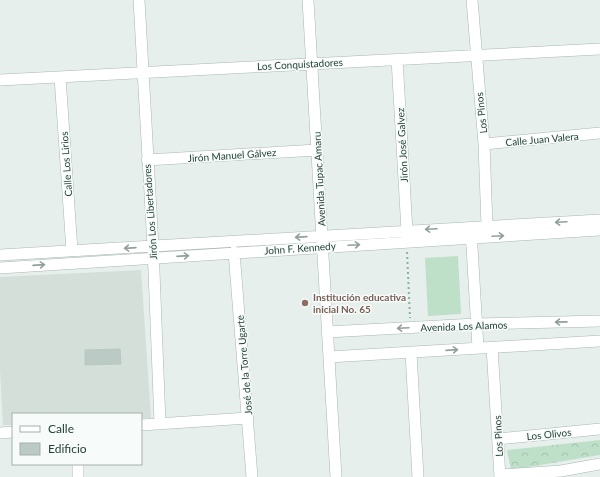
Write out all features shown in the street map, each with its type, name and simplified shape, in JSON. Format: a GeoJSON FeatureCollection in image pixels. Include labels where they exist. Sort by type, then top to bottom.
{"type":"FeatureCollection","features":[{"type":"Feature","properties":{"kind":"street","name":"Jirón Los Libertadores"},"geometry":{"type":"LineString","coordinates":[[139,0],[153,246],[160,424]]}},
{"type":"Feature","properties":{"kind":"street","name":"Avenida Tupac Amaru"},"geometry":{"type":"LineString","coordinates":[[308,0],[336,477]]}},
{"type":"Feature","properties":{"kind":"street","name":"Los Pinos"},"geometry":{"type":"LineString","coordinates":[[472,0],[484,144],[487,226]]}},
{"type":"Feature","properties":{"kind":"street","name":"Los Conquistadores"},"geometry":{"type":"LineString","coordinates":[[0,80],[600,49]]}},
{"type":"Feature","properties":{"kind":"street","name":"Jirón José Galvez"},"geometry":{"type":"LineString","coordinates":[[397,59],[407,236]]}},
{"type":"Feature","properties":{"kind":"street","name":"Calle Los Lirios"},"geometry":{"type":"LineString","coordinates":[[60,77],[72,251]]}},
{"type":"Feature","properties":{"kind":"street","name":"Calle Juan Valera"},"geometry":{"type":"LineString","coordinates":[[484,144],[600,133]]}},
{"type":"Feature","properties":{"kind":"street","name":"Jirón Manuel Gálvez"},"geometry":{"type":"LineString","coordinates":[[147,160],[317,150]]}},
{"type":"Feature","properties":{"kind":"street","name":"John F. Kennedy"},"geometry":{"type":"LineString","coordinates":[[471,233],[487,226],[600,220]]}},
{"type":"Feature","properties":{"kind":"street","name":"John F. Kennedy"},"geometry":{"type":"LineString","coordinates":[[0,255],[153,246],[322,241],[471,233],[600,230]]}},
{"type":"Feature","properties":{"kind":"street"},"geometry":{"type":"LineString","coordinates":[[471,233],[478,348]]}},
{"type":"Feature","properties":{"kind":"street","name":"John F. Kennedy"},"geometry":{"type":"LineString","coordinates":[[0,268],[234,252],[322,241]]}},
{"type":"Feature","properties":{"kind":"street","name":"José de la Torre Ugarte"},"geometry":{"type":"LineString","coordinates":[[234,252],[252,477]]}},
{"type":"Feature","properties":{"kind":"street","name":"Avenida Los Alamos"},"geometry":{"type":"LineString","coordinates":[[327,332],[476,324],[600,321]]}},
{"type":"Feature","properties":{"kind":"street"},"geometry":{"type":"LineString","coordinates":[[329,357],[600,341]]}},
{"type":"Feature","properties":{"kind":"street","name":"Los Pinos"},"geometry":{"type":"LineString","coordinates":[[492,347],[500,476]]}},
{"type":"Feature","properties":{"kind":"street"},"geometry":{"type":"LineString","coordinates":[[411,353],[418,477]]}},
{"type":"Feature","properties":{"kind":"street"},"geometry":{"type":"LineString","coordinates":[[142,425],[248,418]]}},
{"type":"Feature","properties":{"kind":"street","name":"Los Olivos"},"geometry":{"type":"LineString","coordinates":[[498,439],[600,429]]}},
{"type":"Feature","properties":{"kind":"street"},"geometry":{"type":"LineString","coordinates":[[0,433],[12,432]]}},
{"type":"Feature","properties":{"kind":"street"},"geometry":{"type":"LineString","coordinates":[[500,476],[561,471],[600,464]]}},
{"type":"Feature","properties":{"kind":"street"},"geometry":{"type":"LineString","coordinates":[[78,465],[78,477]]}},
{"type":"Feature","properties":{"kind":"path"},"geometry":{"type":"LineString","coordinates":[[407,236],[410,328]]}},
{"type":"Feature","properties":{"kind":"shaded area"},"geometry":{"type":"Polygon","coordinates":[[[141,270],[151,418],[142,418],[142,413],[12,413],[12,425],[3,425],[0,370],[0,277],[141,270]]]}},
{"type":"Feature","properties":{"kind":"green space"},"geometry":{"type":"Polygon","coordinates":[[[458,256],[461,314],[428,316],[425,258],[458,256]]]}},
{"type":"Feature","properties":{"kind":"green space"},"geometry":{"type":"Polygon","coordinates":[[[600,440],[600,455],[511,470],[507,450],[600,440]]]}},
{"type":"Feature","properties":{"kind":"building"},"geometry":{"type":"Polygon","coordinates":[[[120,349],[121,364],[85,365],[85,350],[120,349]]]}},
{"type":"Feature","properties":{"kind":"place","name":"Institución educativa inicial No. 65"},"geometry":{"type":"Point","coordinates":[305,303]}}]}
